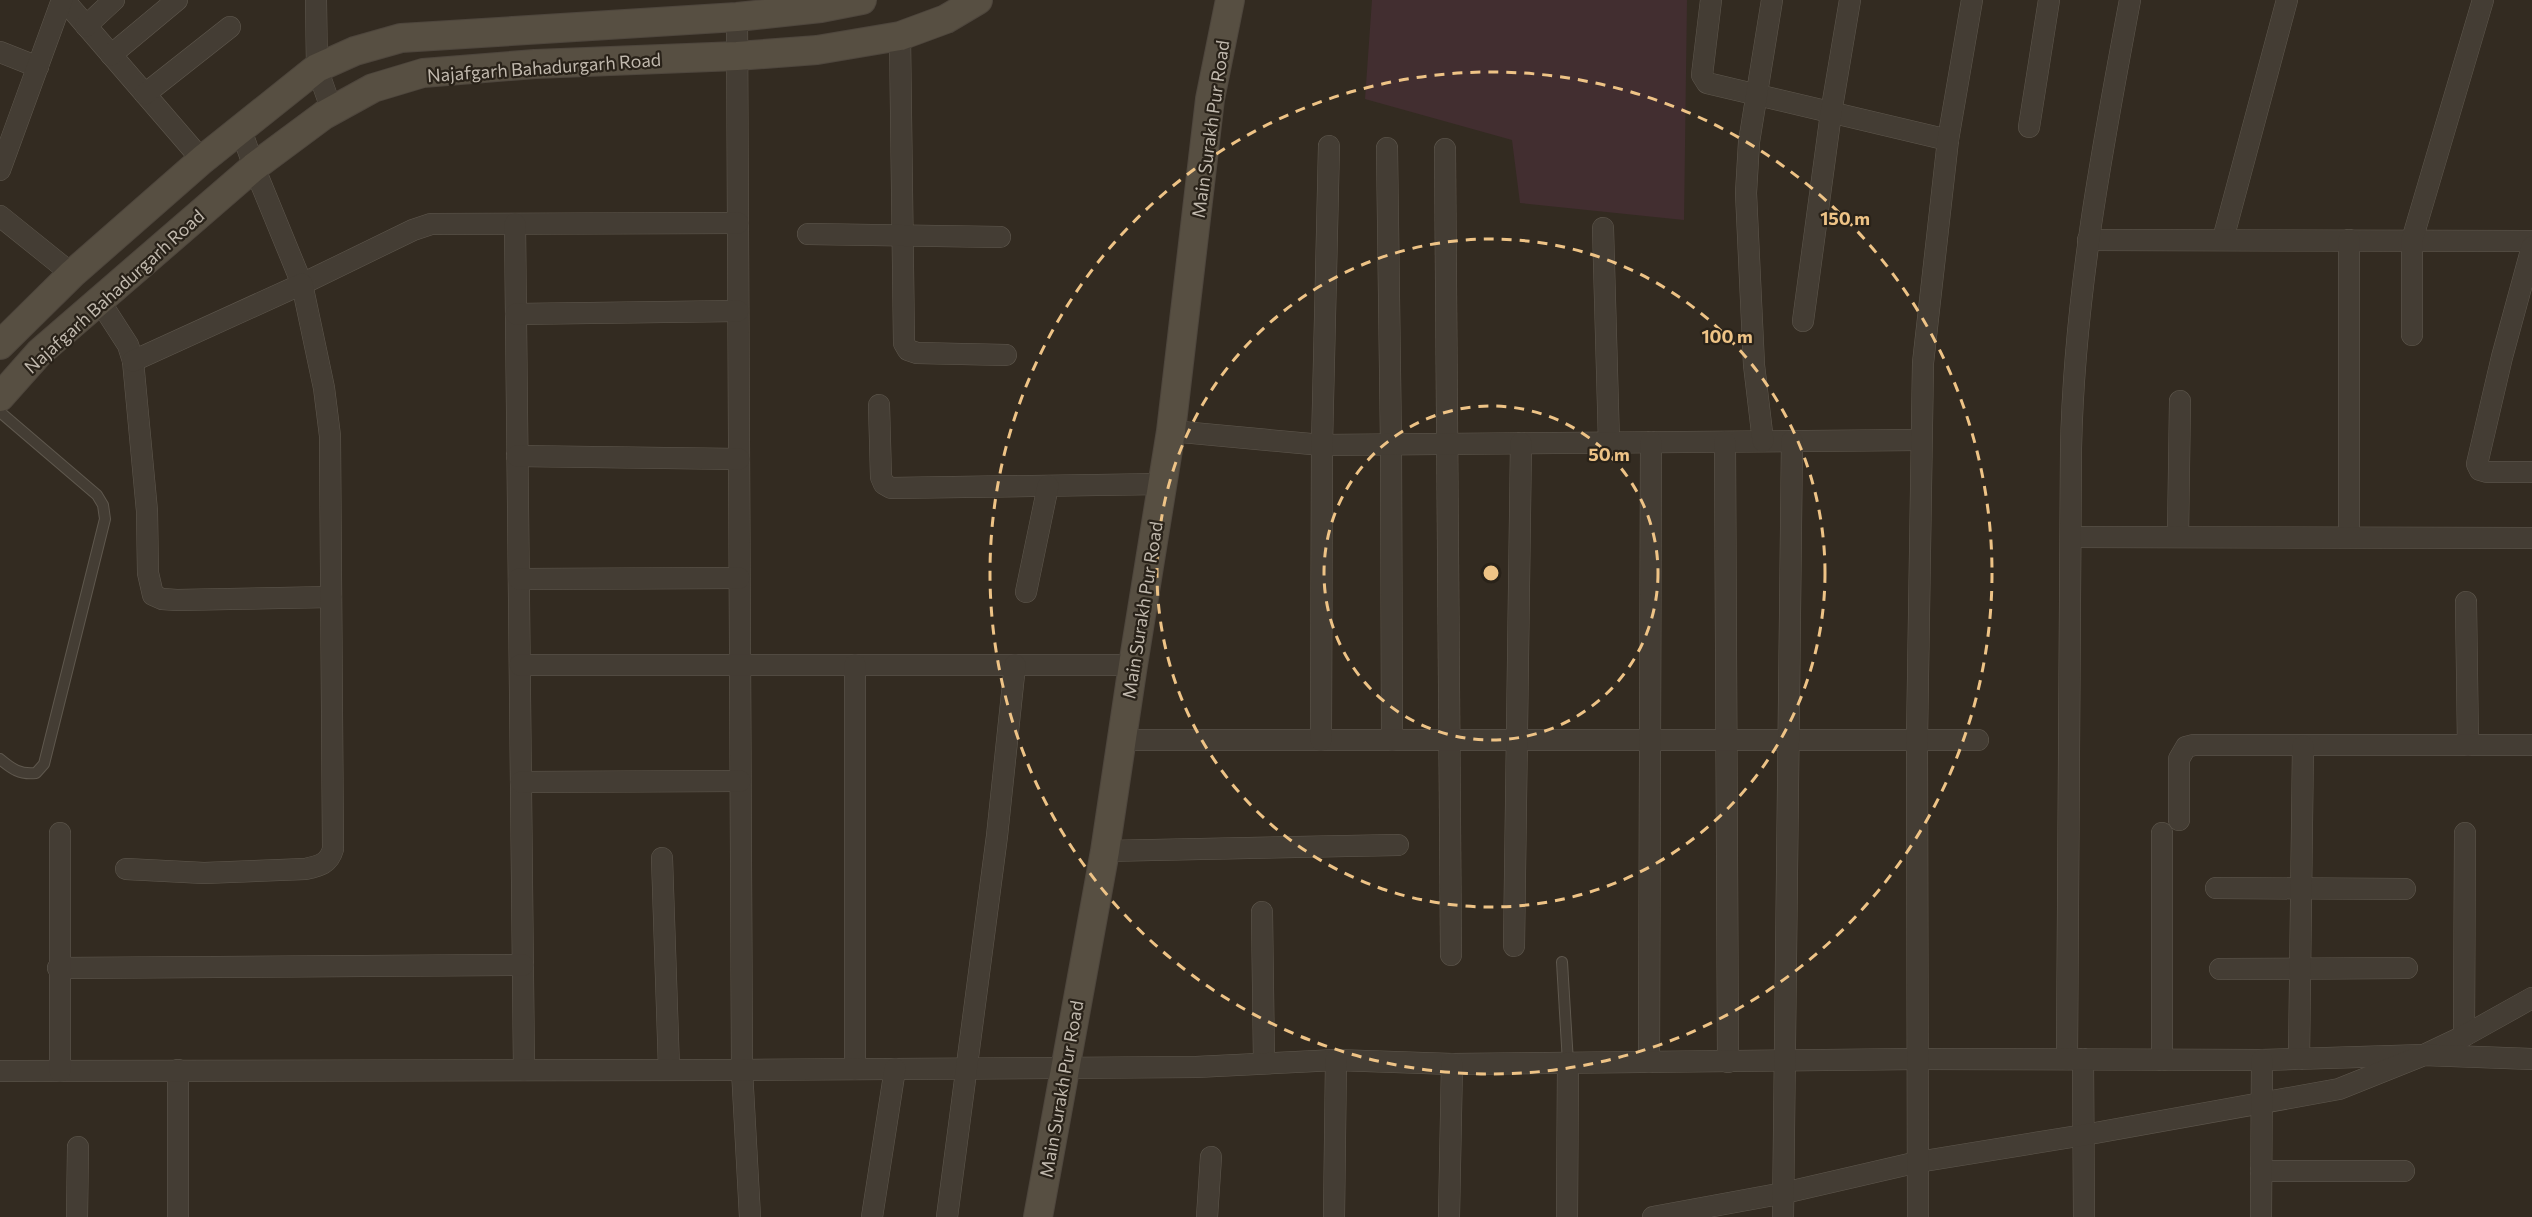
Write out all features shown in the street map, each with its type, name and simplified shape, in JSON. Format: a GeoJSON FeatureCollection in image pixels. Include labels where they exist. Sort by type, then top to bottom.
{"type":"FeatureCollection","features":[{"type":"Feature","properties":{"kind":"main road","name":"Najafgarh Bahadurgarh Road"},"geometry":{"type":"LineString","coordinates":[[0,345],[72,274],[202,160],[316,68],[355,51],[401,38],[736,16],[821,8],[862,0]]}},
{"type":"Feature","properties":{"kind":"main road","name":"Najafgarh Bahadurgarh Road"},"geometry":{"type":"LineString","coordinates":[[0,398],[40,352],[254,167],[332,111],[374,88],[423,73],[535,64],[737,56],[817,50],[900,36],[946,19],[978,0]]}},
{"type":"Feature","properties":{"kind":"main road","name":"Main Surakh Pur Road"},"geometry":{"type":"LineString","coordinates":[[1038,1217],[1106,851],[1171,431],[1210,99],[1230,0]]}},
{"type":"Feature","properties":{"kind":"street"},"geometry":{"type":"LineString","coordinates":[[86,26],[114,0]]}},
{"type":"Feature","properties":{"kind":"street"},"geometry":{"type":"LineString","coordinates":[[111,55],[177,0]]}},
{"type":"Feature","properties":{"kind":"street"},"geometry":{"type":"LineString","coordinates":[[316,0],[316,68],[332,111]]}},
{"type":"Feature","properties":{"kind":"street"},"geometry":{"type":"LineString","coordinates":[[1711,0],[1702,75],[1707,84],[1716,88],[1948,140]]}},
{"type":"Feature","properties":{"kind":"street"},"geometry":{"type":"LineString","coordinates":[[1763,441],[1754,365],[1746,193],[1749,142],[1772,0]]}},
{"type":"Feature","properties":{"kind":"street"},"geometry":{"type":"LineString","coordinates":[[1803,321],[1831,113],[1850,0]]}},
{"type":"Feature","properties":{"kind":"street"},"geometry":{"type":"LineString","coordinates":[[1918,1217],[1917,740],[1923,363],[1927,310],[1948,140],[1972,0]]}},
{"type":"Feature","properties":{"kind":"street"},"geometry":{"type":"LineString","coordinates":[[2029,127],[2049,0]]}},
{"type":"Feature","properties":{"kind":"street"},"geometry":{"type":"LineString","coordinates":[[2084,1217],[2084,1136],[2075,1059],[2072,391],[2088,240],[2130,0]]}},
{"type":"Feature","properties":{"kind":"street"},"geometry":{"type":"LineString","coordinates":[[2223,239],[2287,0]]}},
{"type":"Feature","properties":{"kind":"street"},"geometry":{"type":"LineString","coordinates":[[2412,335],[2412,240],[2483,0]]}},
{"type":"Feature","properties":{"kind":"street"},"geometry":{"type":"LineString","coordinates":[[0,170],[38,67],[57,2],[86,26],[202,160]]}},
{"type":"Feature","properties":{"kind":"street"},"geometry":{"type":"LineString","coordinates":[[736,16],[742,1070],[750,1217]]}},
{"type":"Feature","properties":{"kind":"street"},"geometry":{"type":"LineString","coordinates":[[145,94],[230,27]]}},
{"type":"Feature","properties":{"kind":"street"},"geometry":{"type":"LineString","coordinates":[[900,36],[904,343],[908,350],[917,352],[1006,355]]}},
{"type":"Feature","properties":{"kind":"street"},"geometry":{"type":"LineString","coordinates":[[0,52],[38,67]]}},
{"type":"Feature","properties":{"kind":"street"},"geometry":{"type":"LineString","coordinates":[[126,869],[204,873],[305,869],[322,866],[331,858],[333,849],[330,436],[324,388],[302,284],[241,130]]}},
{"type":"Feature","properties":{"kind":"street"},"geometry":{"type":"LineString","coordinates":[[1321,740],[1322,445],[1329,146]]}},
{"type":"Feature","properties":{"kind":"street"},"geometry":{"type":"LineString","coordinates":[[1387,148],[1392,740]]}},
{"type":"Feature","properties":{"kind":"street"},"geometry":{"type":"LineString","coordinates":[[1445,149],[1451,955]]}},
{"type":"Feature","properties":{"kind":"street"},"geometry":{"type":"LineString","coordinates":[[0,216],[72,274]]}},
{"type":"Feature","properties":{"kind":"street"},"geometry":{"type":"LineString","coordinates":[[133,361],[302,284],[412,230],[431,224],[738,223]]}},
{"type":"Feature","properties":{"kind":"street"},"geometry":{"type":"LineString","coordinates":[[515,224],[524,1070]]}},
{"type":"Feature","properties":{"kind":"street"},"geometry":{"type":"LineString","coordinates":[[1603,228],[1609,443]]}},
{"type":"Feature","properties":{"kind":"street"},"geometry":{"type":"LineString","coordinates":[[808,234],[1000,237]]}},
{"type":"Feature","properties":{"kind":"street"},"geometry":{"type":"LineString","coordinates":[[2088,240],[2532,241]]}},
{"type":"Feature","properties":{"kind":"street"},"geometry":{"type":"LineString","coordinates":[[2349,240],[2349,537]]}},
{"type":"Feature","properties":{"kind":"street"},"geometry":{"type":"LineString","coordinates":[[2532,247],[2502,357],[2477,464],[2480,470],[2487,472],[2532,472]]}},
{"type":"Feature","properties":{"kind":"street"},"geometry":{"type":"LineString","coordinates":[[99,300],[128,345],[133,361],[147,511],[148,573],[153,595],[162,599],[177,600],[331,597]]}},
{"type":"Feature","properties":{"kind":"street"},"geometry":{"type":"LineString","coordinates":[[516,314],[738,311]]}},
{"type":"Feature","properties":{"kind":"street"},"geometry":{"type":"LineString","coordinates":[[2178,536],[2180,401]]}},
{"type":"Feature","properties":{"kind":"street"},"geometry":{"type":"LineString","coordinates":[[879,405],[881,477],[884,484],[891,488],[1162,484]]}},
{"type":"Feature","properties":{"kind":"street"},"geometry":{"type":"LineString","coordinates":[[1171,431],[1322,445],[1920,440]]}},
{"type":"Feature","properties":{"kind":"street"},"geometry":{"type":"LineString","coordinates":[[1783,1217],[1792,441]]}},
{"type":"Feature","properties":{"kind":"street"},"geometry":{"type":"LineString","coordinates":[[1648,1062],[1651,442]]}},
{"type":"Feature","properties":{"kind":"street"},"geometry":{"type":"LineString","coordinates":[[1725,442],[1728,1062]]}},
{"type":"Feature","properties":{"kind":"street"},"geometry":{"type":"LineString","coordinates":[[1514,946],[1521,443]]}},
{"type":"Feature","properties":{"kind":"street"},"geometry":{"type":"LineString","coordinates":[[518,456],[739,459]]}},
{"type":"Feature","properties":{"kind":"street"},"geometry":{"type":"LineString","coordinates":[[1026,592],[1048,486]]}},
{"type":"Feature","properties":{"kind":"street"},"geometry":{"type":"LineString","coordinates":[[2071,537],[2532,537]]}},
{"type":"Feature","properties":{"kind":"street"},"geometry":{"type":"LineString","coordinates":[[519,579],[739,578]]}},
{"type":"Feature","properties":{"kind":"street"},"geometry":{"type":"LineString","coordinates":[[2466,602],[2468,745]]}},
{"type":"Feature","properties":{"kind":"street"},"geometry":{"type":"LineString","coordinates":[[520,665],[1133,665]]}},
{"type":"Feature","properties":{"kind":"street"},"geometry":{"type":"LineString","coordinates":[[855,665],[855,1069]]}},
{"type":"Feature","properties":{"kind":"street"},"geometry":{"type":"LineString","coordinates":[[947,1217],[997,837],[1015,665]]}},
{"type":"Feature","properties":{"kind":"street"},"geometry":{"type":"LineString","coordinates":[[1123,740],[1978,740]]}},
{"type":"Feature","properties":{"kind":"street"},"geometry":{"type":"LineString","coordinates":[[2179,820],[2179,759],[2186,747],[2194,745],[2532,745]]}},
{"type":"Feature","properties":{"kind":"street"},"geometry":{"type":"LineString","coordinates":[[2300,1059],[2302,746]]}},
{"type":"Feature","properties":{"kind":"street"},"geometry":{"type":"LineString","coordinates":[[521,782],[740,781]]}},
{"type":"Feature","properties":{"kind":"street"},"geometry":{"type":"LineString","coordinates":[[60,833],[58,968],[60,1071]]}},
{"type":"Feature","properties":{"kind":"street"},"geometry":{"type":"LineString","coordinates":[[2162,833],[2162,1060]]}},
{"type":"Feature","properties":{"kind":"street"},"geometry":{"type":"LineString","coordinates":[[2464,1036],[2465,833]]}},
{"type":"Feature","properties":{"kind":"street"},"geometry":{"type":"LineString","coordinates":[[1106,851],[1398,845]]}},
{"type":"Feature","properties":{"kind":"street"},"geometry":{"type":"LineString","coordinates":[[662,858],[669,1069]]}},
{"type":"Feature","properties":{"kind":"street"},"geometry":{"type":"LineString","coordinates":[[2216,888],[2405,889]]}},
{"type":"Feature","properties":{"kind":"street"},"geometry":{"type":"LineString","coordinates":[[1262,912],[1264,1062]]}},
{"type":"Feature","properties":{"kind":"street"},"geometry":{"type":"LineString","coordinates":[[58,968],[523,964]]}},
{"type":"Feature","properties":{"kind":"street"},"geometry":{"type":"LineString","coordinates":[[2220,969],[2407,968]]}},
{"type":"Feature","properties":{"kind":"street"},"geometry":{"type":"LineString","coordinates":[[1653,1217],[1784,1193],[1918,1161],[2084,1136],[2339,1089],[2424,1055],[2532,999]]}},
{"type":"Feature","properties":{"kind":"street"},"geometry":{"type":"LineString","coordinates":[[0,1071],[1196,1067],[1335,1060],[1452,1064],[1918,1059],[2262,1060],[2424,1055],[2532,1059]]}},
{"type":"Feature","properties":{"kind":"street"},"geometry":{"type":"LineString","coordinates":[[1334,1217],[1335,1060]]}},
{"type":"Feature","properties":{"kind":"street"},"geometry":{"type":"LineString","coordinates":[[2260,1217],[2262,1060]]}},
{"type":"Feature","properties":{"kind":"street"},"geometry":{"type":"LineString","coordinates":[[1567,1217],[1568,1063]]}},
{"type":"Feature","properties":{"kind":"street"},"geometry":{"type":"LineString","coordinates":[[1449,1217],[1452,1064]]}},
{"type":"Feature","properties":{"kind":"street"},"geometry":{"type":"LineString","coordinates":[[872,1217],[896,1069]]}},
{"type":"Feature","properties":{"kind":"street"},"geometry":{"type":"LineString","coordinates":[[178,1070],[178,1217]]}},
{"type":"Feature","properties":{"kind":"street"},"geometry":{"type":"LineString","coordinates":[[77,1217],[78,1147]]}},
{"type":"Feature","properties":{"kind":"street"},"geometry":{"type":"LineString","coordinates":[[1207,1217],[1211,1157]]}},
{"type":"Feature","properties":{"kind":"street"},"geometry":{"type":"LineString","coordinates":[[2261,1171],[2404,1171]]}},
{"type":"Feature","properties":{"kind":"lane"},"geometry":{"type":"LineString","coordinates":[[0,412],[97,495],[103,505],[105,519],[44,764],[36,773],[27,774],[14,770],[0,759]]}},
{"type":"Feature","properties":{"kind":"lane"},"geometry":{"type":"LineString","coordinates":[[1562,962],[1568,1063]]}},
{"type":"Feature","properties":{"kind":"shaded area"},"geometry":{"type":"Polygon","coordinates":[[[1372,0],[1687,0],[1684,220],[1520,203],[1512,140],[1365,99],[1372,0]]]}}]}
